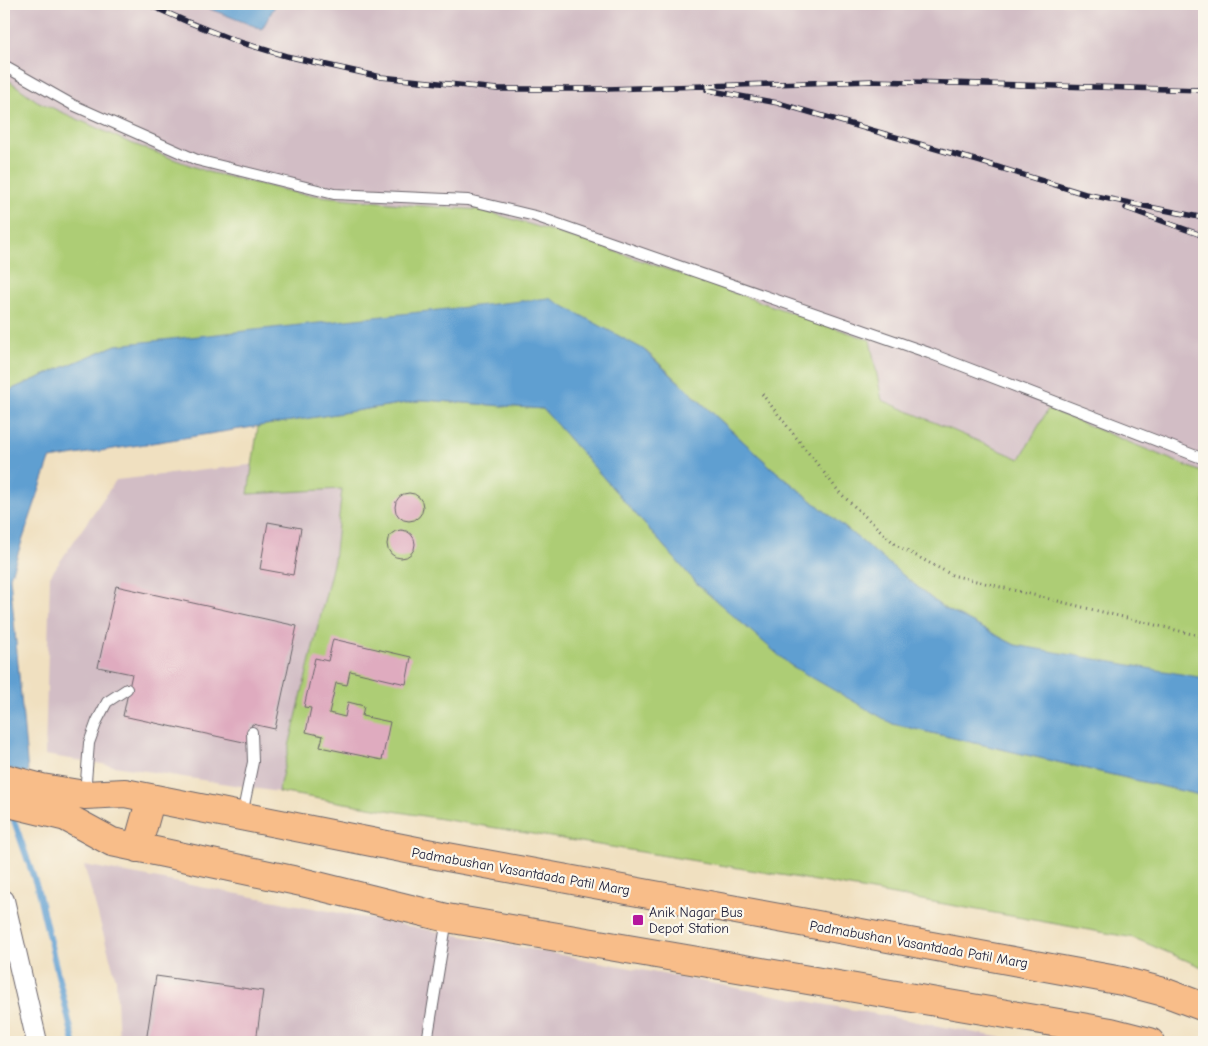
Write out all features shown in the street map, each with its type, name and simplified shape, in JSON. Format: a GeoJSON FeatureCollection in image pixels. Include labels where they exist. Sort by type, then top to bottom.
{"type":"FeatureCollection","features":[{"type":"Feature","properties":{"kind":"main road"},"geometry":{"type":"LineString","coordinates":[[4,778],[66,817],[112,842],[137,848],[302,882],[447,918],[1111,1032],[1150,1042]]}},
{"type":"Feature","properties":{"kind":"main road","name":"Padmabushan Vasantdada Patil Marg"},"geometry":{"type":"LineString","coordinates":[[39,799],[125,793],[442,856],[1122,981],[1164,992],[1204,1007]]}},
{"type":"Feature","properties":{"kind":"main road"},"geometry":{"type":"LineString","coordinates":[[137,848],[151,798]]}},
{"type":"Feature","properties":{"kind":"main road"},"geometry":{"type":"LineString","coordinates":[[4,802],[39,799]]}},
{"type":"Feature","properties":{"kind":"street"},"geometry":{"type":"LineString","coordinates":[[4,900],[37,1042]]}},
{"type":"Feature","properties":{"kind":"lane"},"geometry":{"type":"LineString","coordinates":[[4,66],[74,105],[197,160],[334,194],[468,200],[535,216],[929,353],[1204,459]]}},
{"type":"Feature","properties":{"kind":"lane"},"geometry":{"type":"LineString","coordinates":[[85,795],[89,743],[97,721],[107,702],[127,689]]}},
{"type":"Feature","properties":{"kind":"lane"},"geometry":{"type":"LineString","coordinates":[[241,817],[253,762],[252,732]]}},
{"type":"Feature","properties":{"kind":"lane"},"geometry":{"type":"LineString","coordinates":[[427,1042],[447,918]]}},
{"type":"Feature","properties":{"kind":"path"},"geometry":{"type":"LineString","coordinates":[[762,394],[840,493],[896,545],[952,575],[1204,637]]}},
{"type":"Feature","properties":{"kind":"shaded area"},"geometry":{"type":"Polygon","coordinates":[[[4,4],[1204,4],[1204,473],[1048,409],[1020,459],[882,400],[870,340],[588,242],[482,210],[301,194],[208,172],[128,142],[37,101],[4,77],[4,4]]]}},
{"type":"Feature","properties":{"kind":"shaded area"},"geometry":{"type":"Polygon","coordinates":[[[520,435],[506,828],[45,755],[50,576],[116,480],[520,435]]]}},
{"type":"Feature","properties":{"kind":"shaded area"},"geometry":{"type":"Polygon","coordinates":[[[84,865],[1024,1042],[119,1042],[116,979],[84,865]]]}},
{"type":"Feature","properties":{"kind":"green space"},"geometry":{"type":"Polygon","coordinates":[[[4,77],[37,101],[128,142],[208,172],[301,194],[482,210],[588,242],[870,340],[882,400],[1020,459],[1048,409],[1204,473],[1204,684],[1015,645],[942,607],[772,468],[646,351],[116,345],[12,389],[4,397],[4,77]]]}},
{"type":"Feature","properties":{"kind":"green space"},"geometry":{"type":"Polygon","coordinates":[[[425,400],[543,409],[699,586],[893,724],[1204,796],[1204,968],[1134,938],[805,879],[278,792],[334,560],[342,489],[248,494],[258,426],[425,400]]]}},
{"type":"Feature","properties":{"kind":"water"},"geometry":{"type":"Polygon","coordinates":[[[197,4],[276,4],[262,29],[197,4]]]}},
{"type":"Feature","properties":{"kind":"water"},"geometry":{"type":"Polygon","coordinates":[[[549,298],[643,349],[772,468],[942,607],[1015,645],[1204,678],[1204,796],[893,724],[790,665],[699,586],[543,409],[425,400],[50,459],[10,577],[28,773],[4,767],[4,397],[12,389],[116,345],[549,298]]]}},
{"type":"Feature","properties":{"kind":"building"},"geometry":{"type":"Polygon","coordinates":[[[409,493],[419,497],[423,507],[419,517],[409,521],[399,517],[395,507],[399,497],[409,493]]]}},
{"type":"Feature","properties":{"kind":"building"},"geometry":{"type":"Polygon","coordinates":[[[268,522],[301,528],[293,575],[260,569],[268,522]]]}},
{"type":"Feature","properties":{"kind":"building"},"geometry":{"type":"Polygon","coordinates":[[[401,530],[411,534],[415,544],[411,554],[401,558],[391,554],[387,544],[391,534],[401,530]]]}},
{"type":"Feature","properties":{"kind":"building"},"geometry":{"type":"Polygon","coordinates":[[[116,586],[297,626],[275,729],[252,724],[248,743],[123,716],[132,674],[98,667],[116,586]]]}},
{"type":"Feature","properties":{"kind":"building"},"geometry":{"type":"Polygon","coordinates":[[[333,639],[411,657],[406,684],[350,671],[347,685],[336,683],[329,713],[345,717],[348,702],[364,706],[362,716],[390,722],[382,760],[320,747],[323,736],[306,732],[311,708],[304,707],[315,658],[328,661],[333,639]]]}},
{"type":"Feature","properties":{"kind":"building"},"geometry":{"type":"Polygon","coordinates":[[[156,976],[263,991],[256,1042],[146,1042],[156,976]]]}},
{"type":"Feature","properties":{"kind":"waterway"},"geometry":{"type":"LineString","coordinates":[[11,812],[37,887],[74,1042]]}},
{"type":"Feature","properties":{"kind":"railway"},"geometry":{"type":"LineString","coordinates":[[147,4],[236,41],[286,56],[381,77],[497,89],[607,89],[873,81],[1204,90]]}},
{"type":"Feature","properties":{"kind":"railway"},"geometry":{"type":"LineString","coordinates":[[707,90],[778,103],[1085,194],[1204,218]]}},
{"type":"Feature","properties":{"kind":"railway"},"geometry":{"type":"LineString","coordinates":[[1126,208],[1204,236]]}},
{"type":"Feature","properties":{"kind":"place","name":"Anik Nagar Bus Depot Station"},"geometry":{"type":"Point","coordinates":[638,920]}}]}
